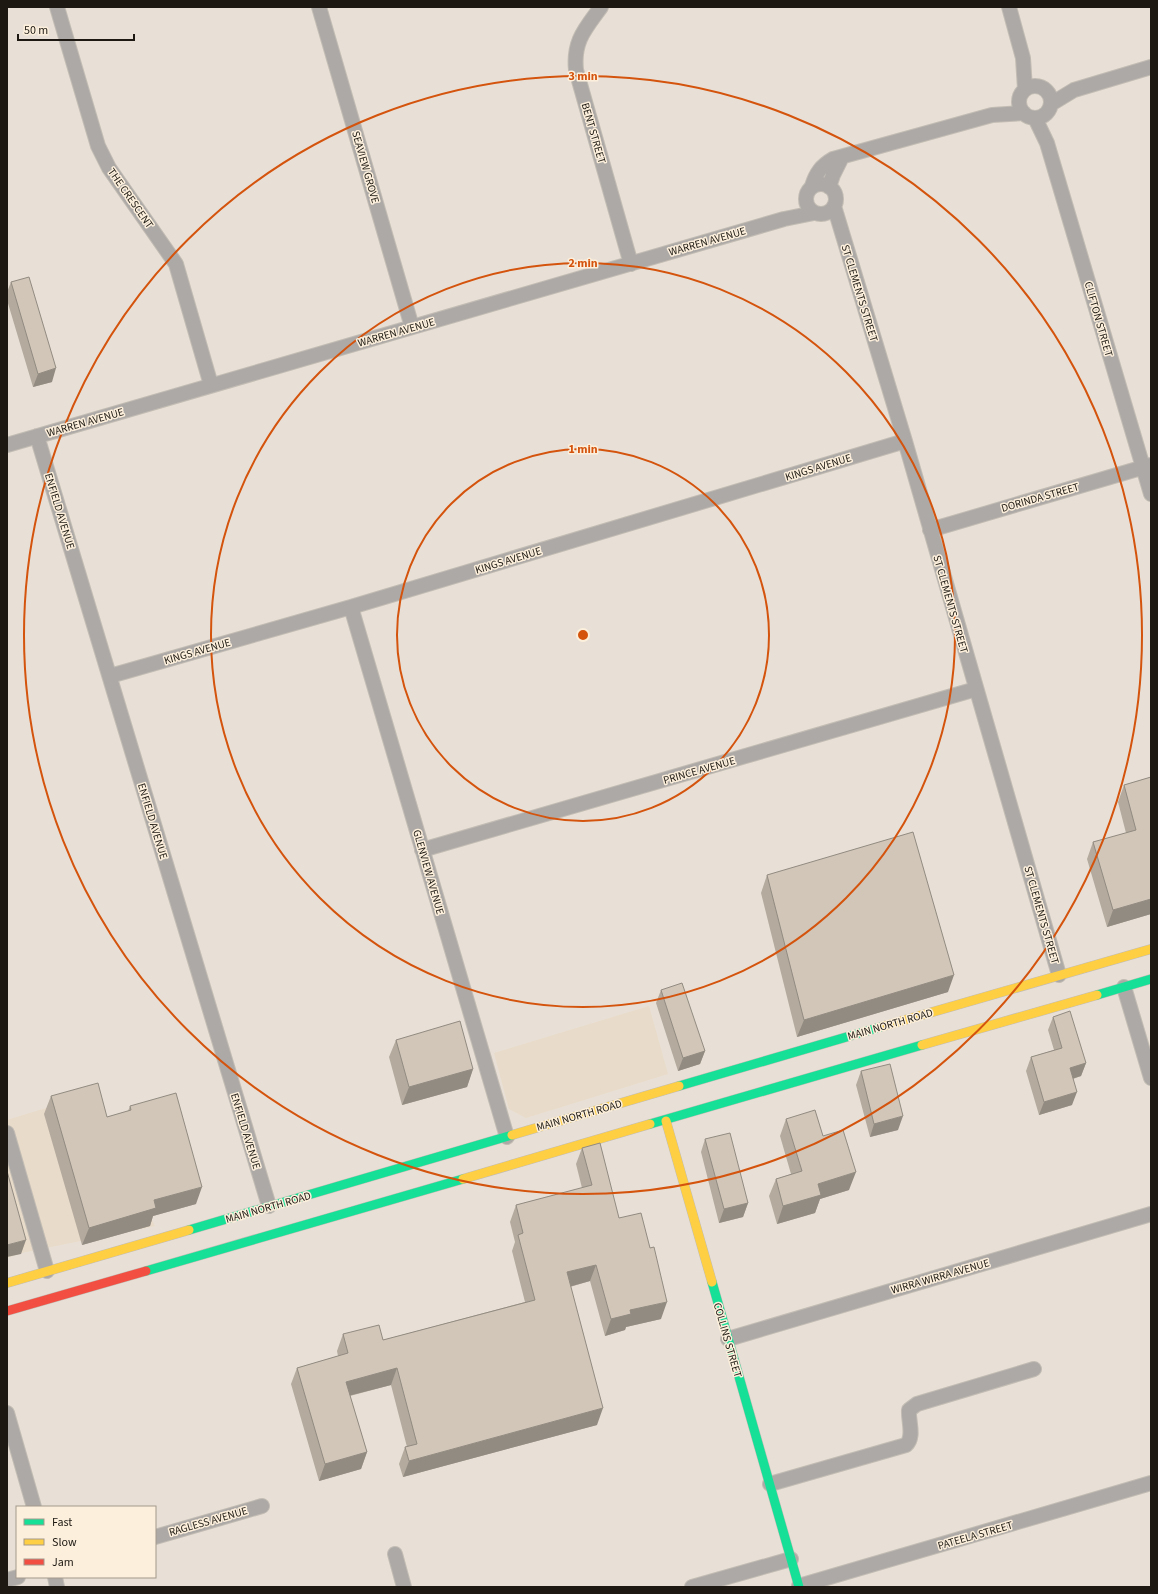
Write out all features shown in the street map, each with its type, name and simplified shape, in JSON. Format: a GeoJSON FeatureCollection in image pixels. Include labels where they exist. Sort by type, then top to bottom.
{"type":"FeatureCollection","features":[{"type":"Feature","properties":{"kind":"main road","name":"MAIN NORTH ROAD"},"geometry":{"type":"LineString","coordinates":[[7,1283],[270,1209],[659,1096],[1059,975],[1117,962],[1151,949]]}},
{"type":"Feature","properties":{"kind":"main road"},"geometry":{"type":"LineString","coordinates":[[7,1311],[276,1228],[665,1117],[1123,983],[1151,980]]}},
{"type":"Feature","properties":{"kind":"main road","name":"COLLINS STREET"},"geometry":{"type":"LineString","coordinates":[[665,1117],[799,1587]]}},
{"type":"Feature","properties":{"kind":"street","name":"THE CRESCENT"},"geometry":{"type":"LineString","coordinates":[[57,7],[98,146],[108,168],[176,264],[211,385]]}},
{"type":"Feature","properties":{"kind":"street","name":"SEAVIEW GROVE"},"geometry":{"type":"LineString","coordinates":[[319,7],[412,327]]}},
{"type":"Feature","properties":{"kind":"street","name":"BENT STREET"},"geometry":{"type":"LineString","coordinates":[[601,7],[581,36],[575,56],[576,70],[631,264]]}},
{"type":"Feature","properties":{"kind":"street","name":"CLIFTON STREET"},"geometry":{"type":"LineString","coordinates":[[1009,7],[1023,58],[1040,104],[1047,143],[1147,466],[1151,494]]}},
{"type":"Feature","properties":{"kind":"street","name":"CLIFTON STREET"},"geometry":{"type":"LineString","coordinates":[[1023,58],[1021,109],[1040,104]]}},
{"type":"Feature","properties":{"kind":"street","name":"WARREN AVENUE"},"geometry":{"type":"LineString","coordinates":[[784,219],[809,192],[816,174],[823,165],[833,159],[842,158],[992,115],[1040,104],[1074,90],[1151,67]]}},
{"type":"Feature","properties":{"kind":"street","name":"WARREN AVENUE"},"geometry":{"type":"LineString","coordinates":[[992,115],[1022,94],[1030,86],[1040,104]]}},
{"type":"Feature","properties":{"kind":"street"},"geometry":{"type":"LineString","coordinates":[[829,187],[833,175],[842,158]]}},
{"type":"Feature","properties":{"kind":"street"},"geometry":{"type":"LineString","coordinates":[[818,184],[829,187],[835,196],[834,206],[826,213],[817,214],[809,209],[806,203],[809,192],[818,184]]}},
{"type":"Feature","properties":{"kind":"street","name":"ST CLEMENTS STREET"},"geometry":{"type":"LineString","coordinates":[[834,206],[905,441],[1059,975]]}},
{"type":"Feature","properties":{"kind":"street","name":"WARREN AVENUE"},"geometry":{"type":"LineString","coordinates":[[7,445],[784,219],[817,214]]}},
{"type":"Feature","properties":{"kind":"street","name":"ST CLEMENTS STREET"},"geometry":{"type":"LineString","coordinates":[[817,214],[842,234]]}},
{"type":"Feature","properties":{"kind":"street","name":"ENFIELD AVENUE"},"geometry":{"type":"LineString","coordinates":[[37,436],[270,1209]]}},
{"type":"Feature","properties":{"kind":"street","name":"KINGS AVENUE"},"geometry":{"type":"LineString","coordinates":[[110,676],[351,607],[905,441]]}},
{"type":"Feature","properties":{"kind":"street","name":"DORINDA STREET"},"geometry":{"type":"LineString","coordinates":[[930,530],[1147,466]]}},
{"type":"Feature","properties":{"kind":"street","name":"GLENVIEW AVENUE"},"geometry":{"type":"LineString","coordinates":[[351,607],[508,1140]]}},
{"type":"Feature","properties":{"kind":"street","name":"PRINCE AVENUE"},"geometry":{"type":"LineString","coordinates":[[422,850],[976,689]]}},
{"type":"Feature","properties":{"kind":"street"},"geometry":{"type":"LineString","coordinates":[[1123,983],[1151,1078]]}},
{"type":"Feature","properties":{"kind":"street"},"geometry":{"type":"LineString","coordinates":[[7,1133],[47,1271]]}},
{"type":"Feature","properties":{"kind":"street","name":"WIRRA WIRRA AVENUE"},"geometry":{"type":"LineString","coordinates":[[728,1338],[1151,1214]]}},
{"type":"Feature","properties":{"kind":"street"},"geometry":{"type":"LineString","coordinates":[[770,1484],[906,1445],[911,1436],[909,1410],[917,1404],[1034,1369]]}},
{"type":"Feature","properties":{"kind":"street"},"geometry":{"type":"LineString","coordinates":[[7,1413],[34,1506]]}},
{"type":"Feature","properties":{"kind":"street","name":"PATEELA STREET"},"geometry":{"type":"LineString","coordinates":[[799,1587],[1151,1483]]}},
{"type":"Feature","properties":{"kind":"street","name":"RAGLESS AVENUE"},"geometry":{"type":"LineString","coordinates":[[156,1537],[262,1506]]}},
{"type":"Feature","properties":{"kind":"street"},"geometry":{"type":"LineString","coordinates":[[395,1554],[404,1587]]}},
{"type":"Feature","properties":{"kind":"street"},"geometry":{"type":"LineString","coordinates":[[692,1587],[791,1559]]}},
{"type":"Feature","properties":{"kind":"shaded area"},"geometry":{"type":"Polygon","coordinates":[[[649,1006],[668,1074],[526,1118],[509,1109],[494,1053],[649,1006]]]}},
{"type":"Feature","properties":{"kind":"shaded area"},"geometry":{"type":"Polygon","coordinates":[[[95,1093],[106,1131],[155,1226],[26,1252],[7,1258],[7,1120],[95,1093]]]}},
{"type":"Feature","properties":{"kind":"building"},"geometry":{"type":"Polygon","coordinates":[[[29,277],[56,368],[38,374],[11,282],[29,277]]]}},
{"type":"Feature","properties":{"kind":"building"},"geometry":{"type":"Polygon","coordinates":[[[1151,777],[1151,899],[1113,910],[1093,842],[1136,830],[1124,785],[1151,777]]]}},
{"type":"Feature","properties":{"kind":"building"},"geometry":{"type":"Polygon","coordinates":[[[913,832],[954,975],[804,1020],[767,875],[913,832]]]}},
{"type":"Feature","properties":{"kind":"building"},"geometry":{"type":"Polygon","coordinates":[[[682,983],[705,1051],[683,1058],[661,990],[682,983]]]}},
{"type":"Feature","properties":{"kind":"building"},"geometry":{"type":"Polygon","coordinates":[[[1070,1011],[1086,1063],[1070,1068],[1077,1092],[1044,1102],[1031,1057],[1062,1048],[1053,1017],[1070,1011]]]}},
{"type":"Feature","properties":{"kind":"building"},"geometry":{"type":"Polygon","coordinates":[[[460,1021],[473,1069],[409,1087],[396,1040],[460,1021]]]}},
{"type":"Feature","properties":{"kind":"building"},"geometry":{"type":"Polygon","coordinates":[[[890,1064],[903,1116],[874,1124],[861,1071],[890,1064]]]}},
{"type":"Feature","properties":{"kind":"building"},"geometry":{"type":"Polygon","coordinates":[[[98,1083],[107,1117],[131,1110],[130,1106],[176,1093],[202,1187],[154,1200],[156,1208],[89,1228],[51,1096],[98,1083]]]}},
{"type":"Feature","properties":{"kind":"building"},"geometry":{"type":"Polygon","coordinates":[[[815,1110],[823,1136],[843,1130],[856,1172],[818,1184],[821,1195],[783,1206],[776,1179],[802,1171],[786,1119],[815,1110]]]}},
{"type":"Feature","properties":{"kind":"building"},"geometry":{"type":"Polygon","coordinates":[[[730,1133],[748,1203],[724,1209],[705,1139],[730,1133]]]}},
{"type":"Feature","properties":{"kind":"building"},"geometry":{"type":"Polygon","coordinates":[[[600,1143],[619,1218],[641,1213],[650,1248],[654,1247],[667,1302],[630,1310],[631,1314],[611,1319],[596,1265],[567,1272],[603,1408],[409,1461],[405,1447],[417,1444],[397,1368],[346,1382],[367,1452],[325,1464],[297,1368],[348,1353],[343,1334],[379,1325],[383,1340],[535,1300],[518,1235],[523,1233],[516,1205],[592,1185],[582,1148],[600,1143]]]}},
{"type":"Feature","properties":{"kind":"building"},"geometry":{"type":"Polygon","coordinates":[[[7,1171],[26,1240],[7,1245],[7,1171]]]}},
{"type":"Feature","properties":{"kind":"traffic: fast"},"geometry":{"type":"LineString","coordinates":[[1097,995],[1151,979]]}},
{"type":"Feature","properties":{"kind":"traffic: fast"},"geometry":{"type":"LineString","coordinates":[[679,1086],[884,1026]]}},
{"type":"Feature","properties":{"kind":"traffic: fast"},"geometry":{"type":"LineString","coordinates":[[650,1124],[922,1045]]}},
{"type":"Feature","properties":{"kind":"traffic: fast"},"geometry":{"type":"LineString","coordinates":[[189,1230],[512,1135]]}},
{"type":"Feature","properties":{"kind":"traffic: fast"},"geometry":{"type":"LineString","coordinates":[[146,1271],[463,1179]]}},
{"type":"Feature","properties":{"kind":"traffic: fast"},"geometry":{"type":"LineString","coordinates":[[712,1282],[799,1587]]}},
{"type":"Feature","properties":{"kind":"traffic: slow"},"geometry":{"type":"LineString","coordinates":[[884,1026],[1151,949]]}},
{"type":"Feature","properties":{"kind":"traffic: slow"},"geometry":{"type":"LineString","coordinates":[[922,1045],[1097,995]]}},
{"type":"Feature","properties":{"kind":"traffic: slow"},"geometry":{"type":"LineString","coordinates":[[512,1135],[679,1086]]}},
{"type":"Feature","properties":{"kind":"traffic: slow"},"geometry":{"type":"LineString","coordinates":[[666,1121],[712,1282]]}},
{"type":"Feature","properties":{"kind":"traffic: slow"},"geometry":{"type":"LineString","coordinates":[[463,1179],[650,1124]]}},
{"type":"Feature","properties":{"kind":"traffic: slow"},"geometry":{"type":"LineString","coordinates":[[7,1283],[189,1230]]}},
{"type":"Feature","properties":{"kind":"traffic: jam"},"geometry":{"type":"LineString","coordinates":[[7,1311],[146,1271]]}}]}
